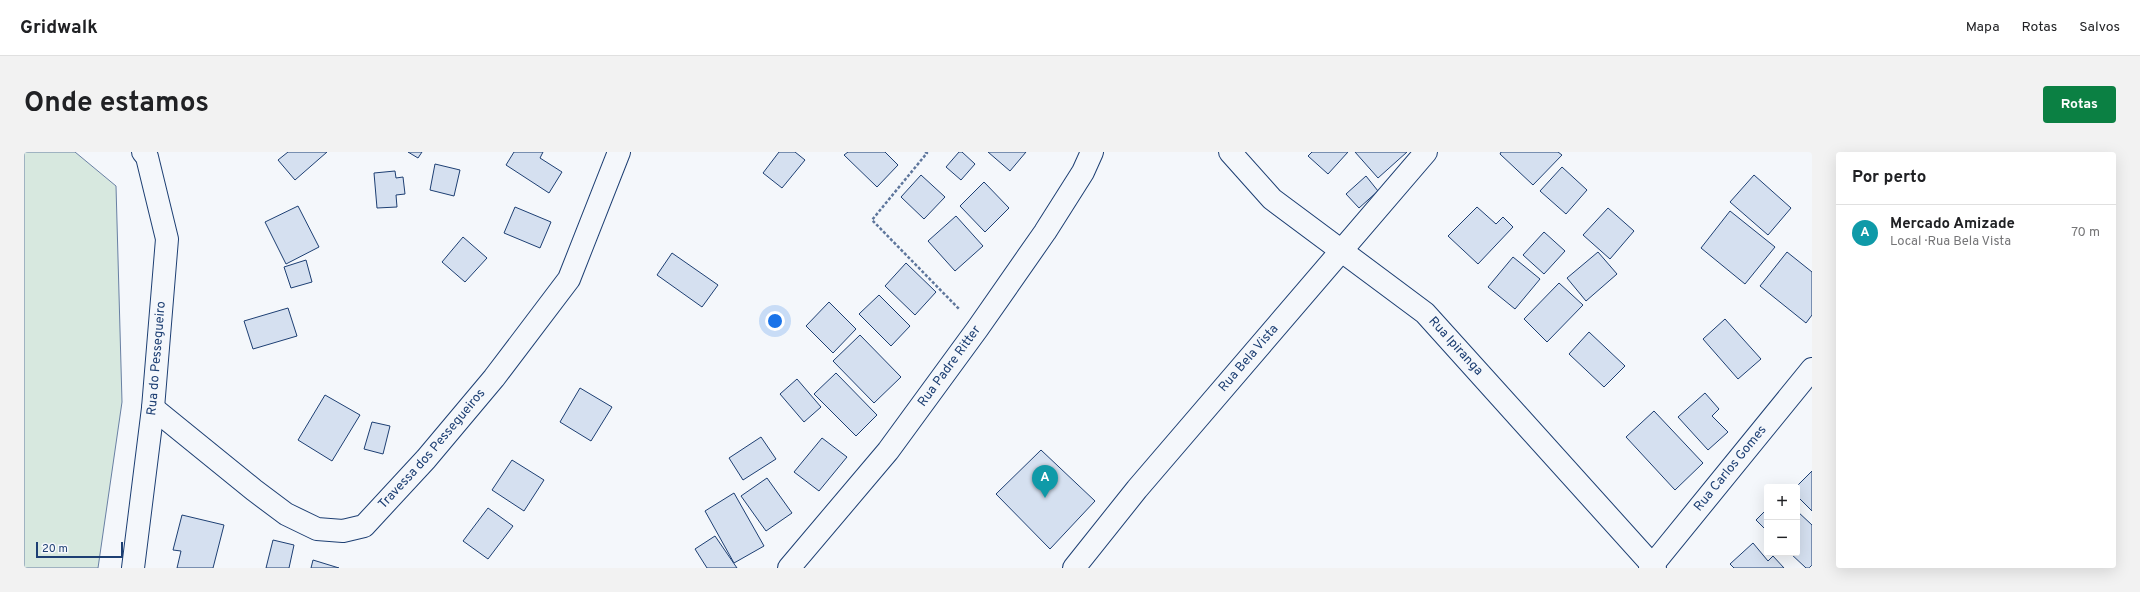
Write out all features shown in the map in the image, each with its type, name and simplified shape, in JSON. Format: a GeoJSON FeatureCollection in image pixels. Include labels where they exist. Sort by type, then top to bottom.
{"type":"FeatureCollection","features":[{"type":"Feature","properties":{"kind":"street","name":"Rua do Pessegueiro"},"geometry":{"type":"LineString","coordinates":[[133,568],[153,408],[167,239],[148,164],[142,152]]}},
{"type":"Feature","properties":{"kind":"street","name":"Travessa dos Pessegueiros"},"geometry":{"type":"LineString","coordinates":[[153,408],[286,514],[317,528],[343,531],[364,526],[426,460],[494,378],[569,279],[620,152]]}},
{"type":"Feature","properties":{"kind":"street","name":"Rua Padre Ritter"},"geometry":{"type":"LineString","coordinates":[[789,568],[888,450],[978,328],[1045,232],[1083,172],[1092,152]]}},
{"type":"Feature","properties":{"kind":"street","name":"Rua Ipiranga"},"geometry":{"type":"LineString","coordinates":[[1230,152],[1272,199],[1425,313],[1652,567]]}},
{"type":"Feature","properties":{"kind":"street","name":"Rua Bela Vista"},"geometry":{"type":"LineString","coordinates":[[1074,568],[1138,490],[1426,152]]}},
{"type":"Feature","properties":{"kind":"street","name":"Rua Carlos Gomes"},"geometry":{"type":"LineString","coordinates":[[1652,567],[1812,370]]}},
{"type":"Feature","properties":{"kind":"path"},"geometry":{"type":"LineString","coordinates":[[925,152],[927,153],[872,220],[978,328]]}},
{"type":"Feature","properties":{"kind":"shaded area"},"geometry":{"type":"Polygon","coordinates":[[[24,152],[75,152],[116,186],[122,402],[98,568],[24,568],[24,152]]]}},
{"type":"Feature","properties":{"kind":"building"},"geometry":{"type":"Polygon","coordinates":[[[288,152],[327,152],[295,180],[278,160],[288,152]]]}},
{"type":"Feature","properties":{"kind":"building"},"geometry":{"type":"Polygon","coordinates":[[[408,152],[422,152],[418,158],[408,152]]]}},
{"type":"Feature","properties":{"kind":"building"},"geometry":{"type":"Polygon","coordinates":[[[514,152],[543,152],[540,158],[562,172],[549,193],[506,165],[514,152]]]}},
{"type":"Feature","properties":{"kind":"building"},"geometry":{"type":"Polygon","coordinates":[[[779,152],[795,152],[805,160],[782,188],[763,173],[779,152]]]}},
{"type":"Feature","properties":{"kind":"building"},"geometry":{"type":"Polygon","coordinates":[[[848,152],[885,152],[898,165],[877,187],[844,155],[848,152]]]}},
{"type":"Feature","properties":{"kind":"building"},"geometry":{"type":"Polygon","coordinates":[[[959,152],[962,152],[975,164],[961,180],[946,167],[959,152]]]}},
{"type":"Feature","properties":{"kind":"building"},"geometry":{"type":"Polygon","coordinates":[[[988,152],[1026,152],[1010,171],[988,152]]]}},
{"type":"Feature","properties":{"kind":"building"},"geometry":{"type":"Polygon","coordinates":[[[1312,152],[1348,152],[1328,174],[1308,156],[1312,152]]]}},
{"type":"Feature","properties":{"kind":"building"},"geometry":{"type":"Polygon","coordinates":[[[1355,152],[1407,152],[1378,178],[1355,152]]]}},
{"type":"Feature","properties":{"kind":"building"},"geometry":{"type":"Polygon","coordinates":[[[1501,152],[1558,152],[1562,155],[1533,185],[1500,154],[1501,152]]]}},
{"type":"Feature","properties":{"kind":"building"},"geometry":{"type":"Polygon","coordinates":[[[435,164],[460,170],[454,196],[430,190],[435,164]]]}},
{"type":"Feature","properties":{"kind":"building"},"geometry":{"type":"Polygon","coordinates":[[[1562,167],[1587,190],[1566,214],[1540,191],[1562,167]]]}},
{"type":"Feature","properties":{"kind":"building"},"geometry":{"type":"Polygon","coordinates":[[[395,171],[396,178],[403,177],[405,194],[396,195],[397,207],[377,208],[374,173],[395,171]]]}},
{"type":"Feature","properties":{"kind":"building"},"geometry":{"type":"Polygon","coordinates":[[[921,175],[945,197],[924,219],[901,197],[921,175]]]}},
{"type":"Feature","properties":{"kind":"building"},"geometry":{"type":"Polygon","coordinates":[[[1754,175],[1791,208],[1768,235],[1730,202],[1754,175]]]}},
{"type":"Feature","properties":{"kind":"building"},"geometry":{"type":"Polygon","coordinates":[[[1366,176],[1378,191],[1359,208],[1346,194],[1366,176]]]}},
{"type":"Feature","properties":{"kind":"building"},"geometry":{"type":"Polygon","coordinates":[[[984,182],[1009,208],[985,232],[960,206],[984,182]]]}},
{"type":"Feature","properties":{"kind":"building"},"geometry":{"type":"Polygon","coordinates":[[[298,206],[319,247],[286,264],[265,222],[298,206]]]}},
{"type":"Feature","properties":{"kind":"building"},"geometry":{"type":"Polygon","coordinates":[[[515,207],[551,222],[540,248],[504,233],[515,207]]]}},
{"type":"Feature","properties":{"kind":"building"},"geometry":{"type":"Polygon","coordinates":[[[1477,207],[1496,224],[1503,217],[1513,227],[1478,264],[1448,236],[1477,207]]]}},
{"type":"Feature","properties":{"kind":"building"},"geometry":{"type":"Polygon","coordinates":[[[1608,208],[1634,231],[1610,259],[1583,235],[1608,208]]]}},
{"type":"Feature","properties":{"kind":"building"},"geometry":{"type":"Polygon","coordinates":[[[1730,211],[1775,247],[1745,284],[1701,248],[1730,211]]]}},
{"type":"Feature","properties":{"kind":"building"},"geometry":{"type":"Polygon","coordinates":[[[956,216],[983,246],[955,271],[928,241],[956,216]]]}},
{"type":"Feature","properties":{"kind":"building"},"geometry":{"type":"Polygon","coordinates":[[[1544,232],[1565,251],[1544,274],[1523,255],[1544,232]]]}},
{"type":"Feature","properties":{"kind":"building"},"geometry":{"type":"Polygon","coordinates":[[[463,237],[487,258],[465,282],[442,262],[463,237]]]}},
{"type":"Feature","properties":{"kind":"building"},"geometry":{"type":"Polygon","coordinates":[[[1598,252],[1617,274],[1586,301],[1567,278],[1598,252]]]}},
{"type":"Feature","properties":{"kind":"building"},"geometry":{"type":"Polygon","coordinates":[[[1787,252],[1812,272],[1812,315],[1806,323],[1760,286],[1787,252]]]}},
{"type":"Feature","properties":{"kind":"building"},"geometry":{"type":"Polygon","coordinates":[[[672,253],[718,285],[702,307],[657,275],[672,253]]]}},
{"type":"Feature","properties":{"kind":"building"},"geometry":{"type":"Polygon","coordinates":[[[1513,257],[1540,279],[1515,309],[1488,287],[1513,257]]]}},
{"type":"Feature","properties":{"kind":"building"},"geometry":{"type":"Polygon","coordinates":[[[306,260],[312,282],[291,288],[284,267],[306,260]]]}},
{"type":"Feature","properties":{"kind":"building"},"geometry":{"type":"Polygon","coordinates":[[[906,263],[936,292],[915,315],[885,286],[906,263]]]}},
{"type":"Feature","properties":{"kind":"building"},"geometry":{"type":"Polygon","coordinates":[[[1559,283],[1583,305],[1547,342],[1524,319],[1559,283]]]}},
{"type":"Feature","properties":{"kind":"building"},"geometry":{"type":"Polygon","coordinates":[[[879,295],[910,326],[891,346],[859,314],[879,295]]]}},
{"type":"Feature","properties":{"kind":"building"},"geometry":{"type":"Polygon","coordinates":[[[829,302],[856,329],[833,353],[806,326],[829,302]]]}},
{"type":"Feature","properties":{"kind":"building"},"geometry":{"type":"Polygon","coordinates":[[[288,308],[297,336],[253,349],[244,321],[288,308]]]}},
{"type":"Feature","properties":{"kind":"building"},"geometry":{"type":"Polygon","coordinates":[[[1725,319],[1761,359],[1738,379],[1703,339],[1725,319]]]}},
{"type":"Feature","properties":{"kind":"building"},"geometry":{"type":"Polygon","coordinates":[[[1589,332],[1625,366],[1604,387],[1569,354],[1589,332]]]}},
{"type":"Feature","properties":{"kind":"building"},"geometry":{"type":"Polygon","coordinates":[[[860,335],[901,377],[874,403],[833,361],[860,335]]]}},
{"type":"Feature","properties":{"kind":"building"},"geometry":{"type":"Polygon","coordinates":[[[836,373],[877,415],[856,436],[814,394],[836,373]]]}},
{"type":"Feature","properties":{"kind":"building"},"geometry":{"type":"Polygon","coordinates":[[[797,379],[821,407],[804,422],[780,394],[797,379]]]}},
{"type":"Feature","properties":{"kind":"building"},"geometry":{"type":"Polygon","coordinates":[[[580,388],[612,407],[591,441],[560,422],[580,388]]]}},
{"type":"Feature","properties":{"kind":"building"},"geometry":{"type":"Polygon","coordinates":[[[1705,393],[1719,409],[1712,416],[1728,432],[1708,450],[1678,417],[1705,393]]]}},
{"type":"Feature","properties":{"kind":"building"},"geometry":{"type":"Polygon","coordinates":[[[325,395],[360,415],[332,461],[298,440],[325,395]]]}},
{"type":"Feature","properties":{"kind":"building"},"geometry":{"type":"Polygon","coordinates":[[[1654,411],[1703,463],[1675,490],[1626,437],[1654,411]]]}},
{"type":"Feature","properties":{"kind":"building"},"geometry":{"type":"Polygon","coordinates":[[[372,422],[390,426],[383,454],[364,449],[372,422]]]}},
{"type":"Feature","properties":{"kind":"building"},"geometry":{"type":"Polygon","coordinates":[[[761,437],[776,459],[743,480],[729,458],[761,437]]]}},
{"type":"Feature","properties":{"kind":"building"},"geometry":{"type":"Polygon","coordinates":[[[822,438],[847,457],[819,491],[794,472],[822,438]]]}},
{"type":"Feature","properties":{"kind":"building"},"geometry":{"type":"Polygon","coordinates":[[[1041,450],[1095,501],[1050,549],[996,494],[1041,450]]]}},
{"type":"Feature","properties":{"kind":"building"},"geometry":{"type":"Polygon","coordinates":[[[512,460],[544,480],[524,511],[492,490],[512,460]]]}},
{"type":"Feature","properties":{"kind":"building"},"geometry":{"type":"Polygon","coordinates":[[[1812,471],[1812,511],[1800,499],[1799,484],[1812,471]]]}},
{"type":"Feature","properties":{"kind":"building"},"geometry":{"type":"Polygon","coordinates":[[[767,478],[792,513],[766,531],[741,496],[767,478]]]}},
{"type":"Feature","properties":{"kind":"building"},"geometry":{"type":"Polygon","coordinates":[[[734,493],[764,546],[734,563],[705,511],[734,493]]]}},
{"type":"Feature","properties":{"kind":"building"},"geometry":{"type":"Polygon","coordinates":[[[488,508],[513,526],[488,559],[463,541],[488,508]]]}},
{"type":"Feature","properties":{"kind":"building"},"geometry":{"type":"Polygon","coordinates":[[[1764,512],[1764,528],[1756,520],[1764,512]]]}},
{"type":"Feature","properties":{"kind":"building"},"geometry":{"type":"Polygon","coordinates":[[[1800,514],[1812,525],[1812,565],[1809,568],[1806,568],[1793,556],[1800,556],[1800,514]]]}},
{"type":"Feature","properties":{"kind":"building"},"geometry":{"type":"Polygon","coordinates":[[[182,515],[224,525],[213,568],[177,568],[181,551],[173,550],[182,515]]]}},
{"type":"Feature","properties":{"kind":"building"},"geometry":{"type":"Polygon","coordinates":[[[715,536],[737,568],[707,568],[695,549],[715,536]]]}},
{"type":"Feature","properties":{"kind":"building"},"geometry":{"type":"Polygon","coordinates":[[[273,540],[294,545],[289,568],[266,568],[273,540]]]}},
{"type":"Feature","properties":{"kind":"building"},"geometry":{"type":"Polygon","coordinates":[[[1753,543],[1768,561],[1773,556],[1784,568],[1734,568],[1730,564],[1753,543]]]}},
{"type":"Feature","properties":{"kind":"building"},"geometry":{"type":"Polygon","coordinates":[[[313,560],[339,568],[311,568],[313,560]]]}},
{"type":"Feature","properties":{"kind":"place","name":"Mercado Amizade"},"geometry":{"type":"Point","coordinates":[1045,498]}}]}
